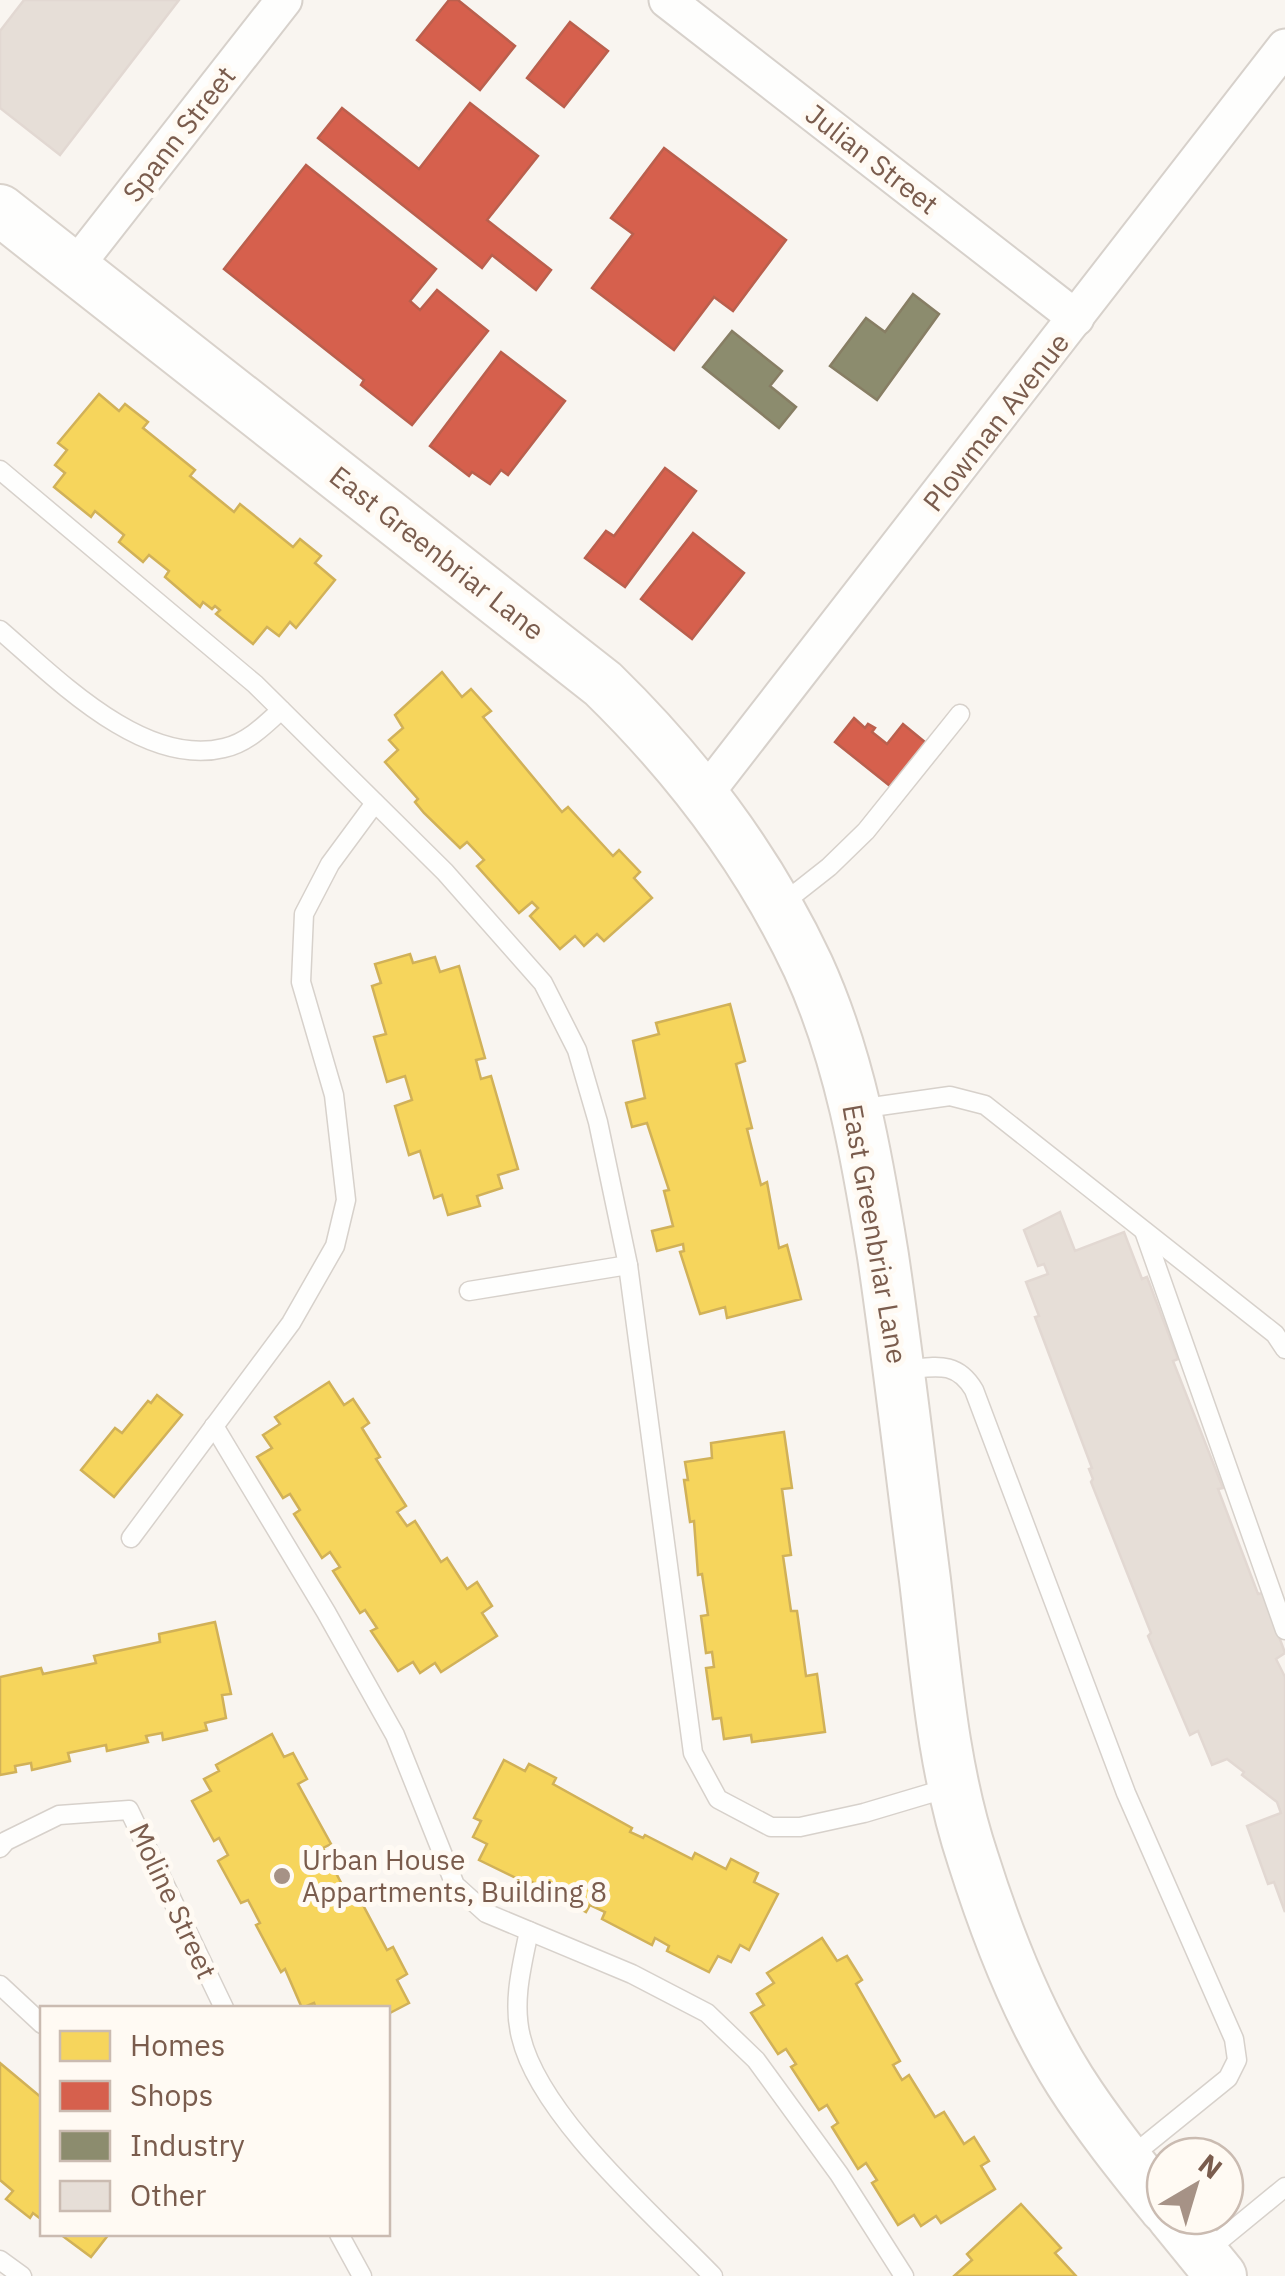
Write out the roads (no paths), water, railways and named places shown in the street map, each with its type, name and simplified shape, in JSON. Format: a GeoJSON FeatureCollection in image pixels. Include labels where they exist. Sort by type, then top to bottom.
{"type":"FeatureCollection","features":[{"type":"Feature","properties":{"kind":"street","name":"Spann Street"},"geometry":{"type":"LineString","coordinates":[[74,268],[284,0]]}},
{"type":"Feature","properties":{"kind":"street","name":"Julian Street"},"geometry":{"type":"LineString","coordinates":[[667,0],[1076,318]]}},
{"type":"Feature","properties":{"kind":"street","name":"Plowman Avenue"},"geometry":{"type":"LineString","coordinates":[[705,794],[1285,48]]}},
{"type":"Feature","properties":{"kind":"street","name":"East Greenbriar Lane"},"geometry":{"type":"LineString","coordinates":[[0,210],[603,684],[659,738],[705,794],[778,908],[808,967],[857,1109],[872,1183],[899,1370],[942,1720],[972,1858],[1035,2019],[1070,2081],[1145,2183]]}},
{"type":"Feature","properties":{"kind":"street"},"geometry":{"type":"LineString","coordinates":[[1188,2236],[1212,2265]]}},
{"type":"Feature","properties":{"kind":"lane"},"geometry":{"type":"LineString","coordinates":[[0,470],[255,684],[445,872],[543,983],[576,1050],[598,1122],[628,1265],[693,1754],[718,1799],[771,1827],[800,1826],[864,1813],[954,1787]]}},
{"type":"Feature","properties":{"kind":"lane"},"geometry":{"type":"LineString","coordinates":[[0,630],[83,702],[132,733],[189,750],[226,748],[255,734],[281,710]]}},
{"type":"Feature","properties":{"kind":"lane"},"geometry":{"type":"LineString","coordinates":[[778,908],[830,867],[866,831],[960,714]]}},
{"type":"Feature","properties":{"kind":"lane"},"geometry":{"type":"LineString","coordinates":[[131,1538],[291,1323],[335,1246],[346,1200],[334,1095],[302,982],[304,914],[330,864],[376,802]]}},
{"type":"Feature","properties":{"kind":"lane"},"geometry":{"type":"LineString","coordinates":[[857,1109],[950,1096],[985,1105],[1275,1334],[1285,1349]]}},
{"type":"Feature","properties":{"kind":"lane"},"geometry":{"type":"LineString","coordinates":[[1144,1230],[1285,1630]]}},
{"type":"Feature","properties":{"kind":"lane"},"geometry":{"type":"LineString","coordinates":[[469,1291],[628,1265]]}},
{"type":"Feature","properties":{"kind":"lane"},"geometry":{"type":"LineString","coordinates":[[899,1370],[952,1368],[965,1374],[974,1390],[1126,1793],[1234,2040],[1237,2060],[1228,2078],[1126,2160]]}},
{"type":"Feature","properties":{"kind":"lane"},"geometry":{"type":"LineString","coordinates":[[214,1426],[326,1612],[394,1735],[455,1885],[486,1914],[632,1974],[706,2013],[756,2060],[839,2174],[904,2276]]}},
{"type":"Feature","properties":{"kind":"lane","name":"Moline Street"},"geometry":{"type":"LineString","coordinates":[[0,1848],[6,1840],[59,1815],[129,1810],[223,2006]]}},
{"type":"Feature","properties":{"kind":"lane"},"geometry":{"type":"LineString","coordinates":[[529,1930],[517,1990],[520,2037],[537,2078],[571,2129],[713,2276]]}},
{"type":"Feature","properties":{"kind":"lane"},"geometry":{"type":"LineString","coordinates":[[0,1986],[40,2022]]}},
{"type":"Feature","properties":{"kind":"lane"},"geometry":{"type":"LineString","coordinates":[[1212,2265],[1285,2187]]}},
{"type":"Feature","properties":{"kind":"lane"},"geometry":{"type":"LineString","coordinates":[[341,2236],[362,2276]]}},
{"type":"Feature","properties":{"kind":"lane"},"geometry":{"type":"LineString","coordinates":[[0,2260],[22,2276]]}},
{"type":"Feature","properties":{"kind":"place","name":"Urban House Appartments, Building 8"},"geometry":{"type":"Point","coordinates":[282,1876]}}]}
